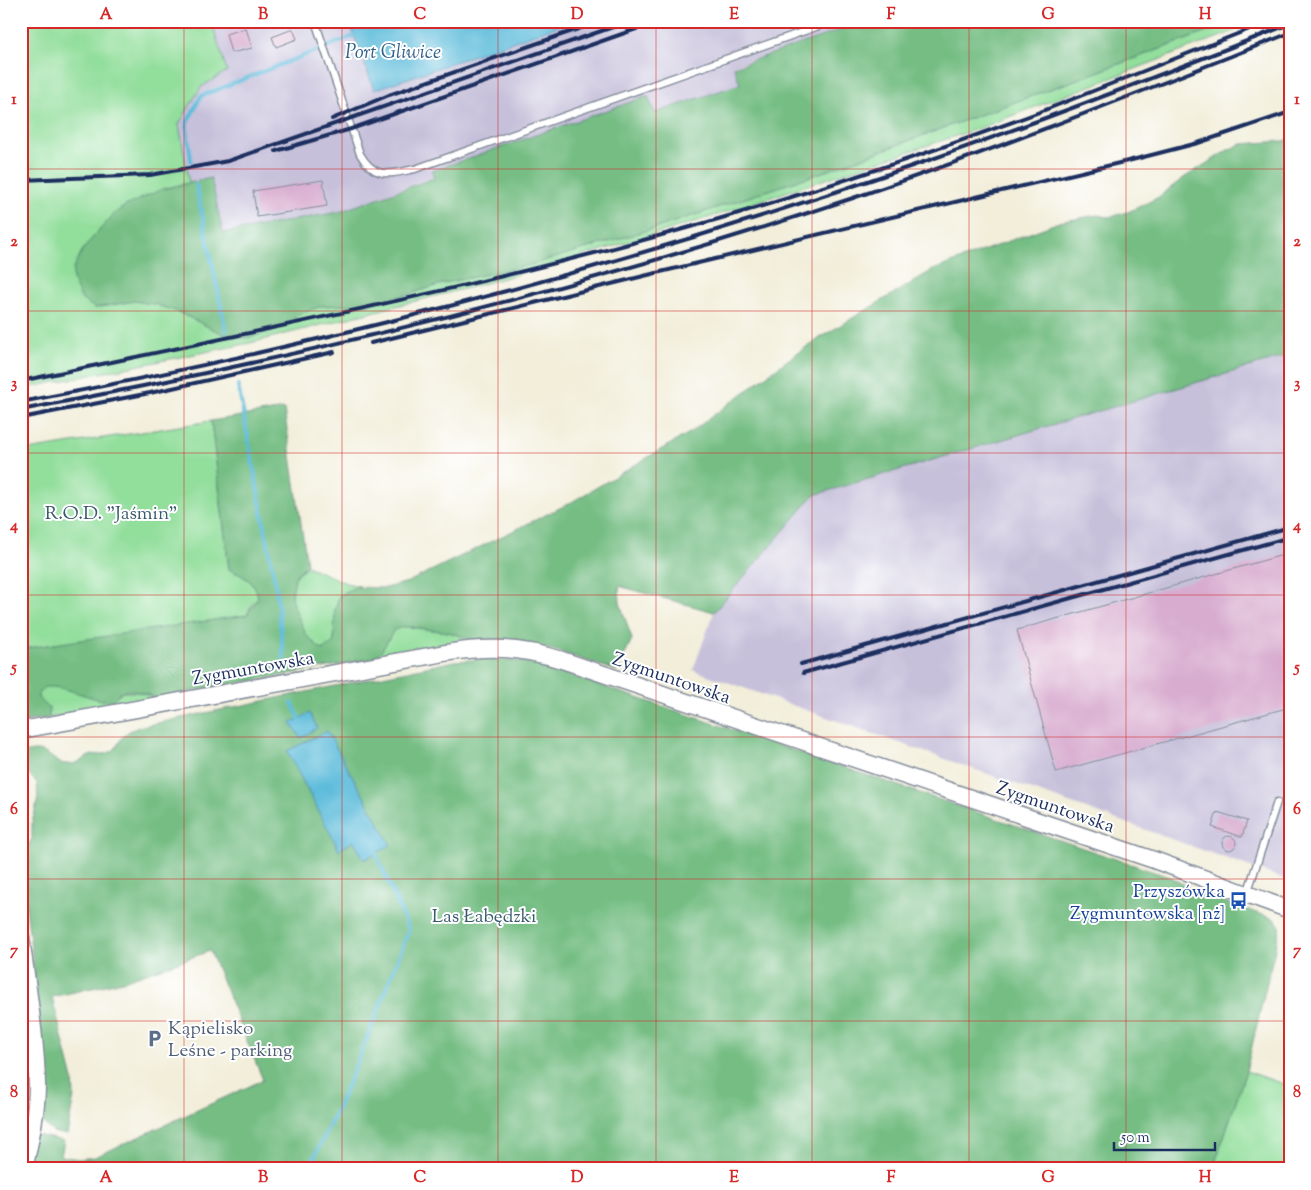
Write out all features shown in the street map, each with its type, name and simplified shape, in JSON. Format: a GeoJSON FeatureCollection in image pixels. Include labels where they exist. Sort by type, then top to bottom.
{"type":"FeatureCollection","features":[{"type":"Feature","properties":{"kind":"street","name":"Zygmuntowska"},"geometry":{"type":"LineString","coordinates":[[21,730],[474,648],[523,650],[562,660],[1154,860],[1290,910]]}},
{"type":"Feature","properties":{"kind":"street"},"geometry":{"type":"LineString","coordinates":[[21,937],[35,1052],[37,1087],[32,1134],[24,1169]]}},
{"type":"Feature","properties":{"kind":"lane"},"geometry":{"type":"LineString","coordinates":[[315,21],[360,154],[368,166],[377,172],[393,173],[415,169],[834,21]]}},
{"type":"Feature","properties":{"kind":"lane"},"geometry":{"type":"LineString","coordinates":[[1247,894],[1277,802]]}},
{"type":"Feature","properties":{"kind":"shaded area"},"geometry":{"type":"Polygon","coordinates":[[[211,21],[866,21],[734,66],[741,84],[655,113],[648,96],[432,171],[434,177],[339,212],[223,233],[211,178],[189,183],[179,124],[201,87],[227,71],[211,21]]]}},
{"type":"Feature","properties":{"kind":"shaded area"},"geometry":{"type":"Polygon","coordinates":[[[1290,355],[1290,881],[693,670],[714,612],[814,495],[1290,355]]]}},
{"type":"Feature","properties":{"kind":"green space"},"geometry":{"type":"Polygon","coordinates":[[[21,21],[211,21],[227,71],[201,87],[179,124],[189,183],[162,189],[95,308],[134,301],[154,304],[195,320],[280,329],[301,313],[322,306],[368,304],[445,283],[530,265],[659,227],[823,172],[1237,21],[1261,21],[980,128],[714,216],[586,255],[475,286],[250,343],[21,389],[21,21]]]}},
{"type":"Feature","properties":{"kind":"green space"},"geometry":{"type":"Polygon","coordinates":[[[866,21],[1237,21],[823,172],[659,227],[530,265],[445,283],[368,304],[322,306],[301,313],[280,329],[248,338],[229,337],[178,312],[154,304],[134,301],[95,308],[82,300],[73,281],[73,269],[82,251],[115,213],[125,206],[162,189],[211,178],[223,233],[339,212],[434,178],[432,171],[648,96],[655,113],[740,84],[734,67],[866,21]]]}},
{"type":"Feature","properties":{"kind":"green space"},"geometry":{"type":"Polygon","coordinates":[[[1290,139],[1290,355],[814,495],[714,612],[619,586],[620,603],[632,639],[617,671],[524,642],[487,639],[474,640],[448,632],[403,627],[394,630],[382,650],[373,659],[156,698],[138,692],[124,691],[111,701],[61,688],[44,687],[38,694],[38,698],[49,708],[49,718],[21,722],[21,649],[247,615],[258,598],[252,583],[229,569],[211,421],[284,409],[307,564],[296,575],[292,602],[306,635],[322,650],[334,642],[335,610],[339,596],[355,587],[385,588],[408,582],[570,503],[691,432],[793,356],[933,270],[1059,222],[1097,215],[1109,217],[1128,212],[1157,198],[1185,177],[1241,144],[1290,139]]]}},
{"type":"Feature","properties":{"kind":"green space","name":"R.O.D. \"Jaśmin\""},"geometry":{"type":"Polygon","coordinates":[[[211,421],[229,569],[252,583],[257,592],[258,598],[251,605],[247,615],[21,650],[21,451],[211,421]]]}},
{"type":"Feature","properties":{"kind":"green space"},"geometry":{"type":"Polygon","coordinates":[[[307,566],[346,583],[360,586],[339,596],[335,610],[334,642],[322,650],[306,635],[292,602],[293,582],[296,575],[307,566]]]}},
{"type":"Feature","properties":{"kind":"green space"},"geometry":{"type":"Polygon","coordinates":[[[400,626],[448,632],[474,640],[374,658],[384,646],[393,630],[400,626]]]}},
{"type":"Feature","properties":{"kind":"green space","name":"Las Łabędzki"},"geometry":{"type":"Polygon","coordinates":[[[486,659],[518,661],[540,665],[1172,878],[1198,893],[1275,919],[1280,926],[1246,1071],[1213,1169],[21,1169],[21,997],[27,1040],[32,1134],[64,1141],[61,1156],[79,1159],[95,1157],[263,1080],[210,951],[123,981],[52,997],[73,1080],[74,1096],[67,1135],[53,1132],[43,1123],[44,1053],[21,867],[21,855],[32,839],[32,823],[38,798],[37,783],[26,772],[21,771],[21,754],[39,751],[58,762],[71,764],[89,756],[112,751],[127,733],[133,729],[148,725],[455,661],[486,659]]]}},
{"type":"Feature","properties":{"kind":"green space"},"geometry":{"type":"Polygon","coordinates":[[[52,685],[112,699],[122,692],[137,692],[156,698],[49,718],[37,693],[43,686],[52,685]]]}},
{"type":"Feature","properties":{"kind":"green space"},"geometry":{"type":"Polygon","coordinates":[[[1246,1071],[1290,1086],[1290,1169],[1213,1169],[1246,1071]]]}},
{"type":"Feature","properties":{"kind":"water","name":"Port Gliwice"},"geometry":{"type":"Polygon","coordinates":[[[349,21],[573,21],[374,90],[349,21]]]}},
{"type":"Feature","properties":{"kind":"water"},"geometry":{"type":"Polygon","coordinates":[[[310,713],[317,728],[301,738],[291,723],[310,713]]]}},
{"type":"Feature","properties":{"kind":"water"},"geometry":{"type":"Polygon","coordinates":[[[327,731],[391,845],[364,860],[354,841],[339,850],[287,751],[327,731]]]}},
{"type":"Feature","properties":{"kind":"building"},"geometry":{"type":"Polygon","coordinates":[[[246,28],[252,48],[231,53],[226,34],[246,28]]]}},
{"type":"Feature","properties":{"kind":"building"},"geometry":{"type":"Polygon","coordinates":[[[293,29],[297,39],[276,47],[272,37],[293,29]]]}},
{"type":"Feature","properties":{"kind":"building"},"geometry":{"type":"Polygon","coordinates":[[[323,180],[327,206],[257,217],[253,191],[323,180]]]}},
{"type":"Feature","properties":{"kind":"building"},"geometry":{"type":"Polygon","coordinates":[[[1290,553],[1290,707],[1056,772],[1017,630],[1290,553]]]}},
{"type":"Feature","properties":{"kind":"building"},"geometry":{"type":"Polygon","coordinates":[[[1217,812],[1247,821],[1242,837],[1212,827],[1217,812]]]}},
{"type":"Feature","properties":{"kind":"building"},"geometry":{"type":"Polygon","coordinates":[[[1229,836],[1234,838],[1236,843],[1234,848],[1229,850],[1224,848],[1222,843],[1224,838],[1229,836]]]}},
{"type":"Feature","properties":{"kind":"waterway"},"geometry":{"type":"LineString","coordinates":[[191,161],[187,123],[201,96],[354,36],[357,33]]}},
{"type":"Feature","properties":{"kind":"waterway"},"geometry":{"type":"LineString","coordinates":[[196,185],[226,331]]}},
{"type":"Feature","properties":{"kind":"waterway"},"geometry":{"type":"LineString","coordinates":[[238,385],[276,587],[284,659]]}},
{"type":"Feature","properties":{"kind":"waterway"},"geometry":{"type":"LineString","coordinates":[[292,703],[301,722]]}},
{"type":"Feature","properties":{"kind":"waterway"},"geometry":{"type":"LineString","coordinates":[[308,1169],[349,1081],[409,930],[374,849]]}},
{"type":"Feature","properties":{"kind":"railway"},"geometry":{"type":"LineString","coordinates":[[332,119],[389,95],[601,21]]}},
{"type":"Feature","properties":{"kind":"railway"},"geometry":{"type":"LineString","coordinates":[[21,180],[150,175],[228,161],[630,21]]}},
{"type":"Feature","properties":{"kind":"railway"},"geometry":{"type":"LineString","coordinates":[[276,151],[351,129],[659,21]]}},
{"type":"Feature","properties":{"kind":"railway"},"geometry":{"type":"LineString","coordinates":[[21,381],[405,299],[596,253],[691,227],[818,189],[980,134],[1270,21]]}},
{"type":"Feature","properties":{"kind":"railway"},"geometry":{"type":"LineString","coordinates":[[21,402],[135,380],[361,329],[473,300],[695,237],[915,165],[1103,96],[1290,24]]}},
{"type":"Feature","properties":{"kind":"railway"},"geometry":{"type":"LineString","coordinates":[[21,410],[337,344],[545,291],[648,262],[751,231],[908,179],[1073,118],[1290,33]]}},
{"type":"Feature","properties":{"kind":"railway"},"geometry":{"type":"LineString","coordinates":[[371,343],[1132,160],[1198,143],[1290,112]]}},
{"type":"Feature","properties":{"kind":"railway"},"geometry":{"type":"LineString","coordinates":[[21,418],[150,393],[334,352]]}},
{"type":"Feature","properties":{"kind":"railway"},"geometry":{"type":"LineString","coordinates":[[801,664],[1290,527]]}},
{"type":"Feature","properties":{"kind":"railway"},"geometry":{"type":"LineString","coordinates":[[803,673],[1290,537]]}},
{"type":"Feature","properties":{"kind":"place","name":"Przyszówka Zygmuntowska [nż]"},"geometry":{"type":"Point","coordinates":[1239,901]}},
{"type":"Feature","properties":{"kind":"place","name":"Kąpielisko Leśne - parking"},"geometry":{"type":"Point","coordinates":[154,1038]}}]}
